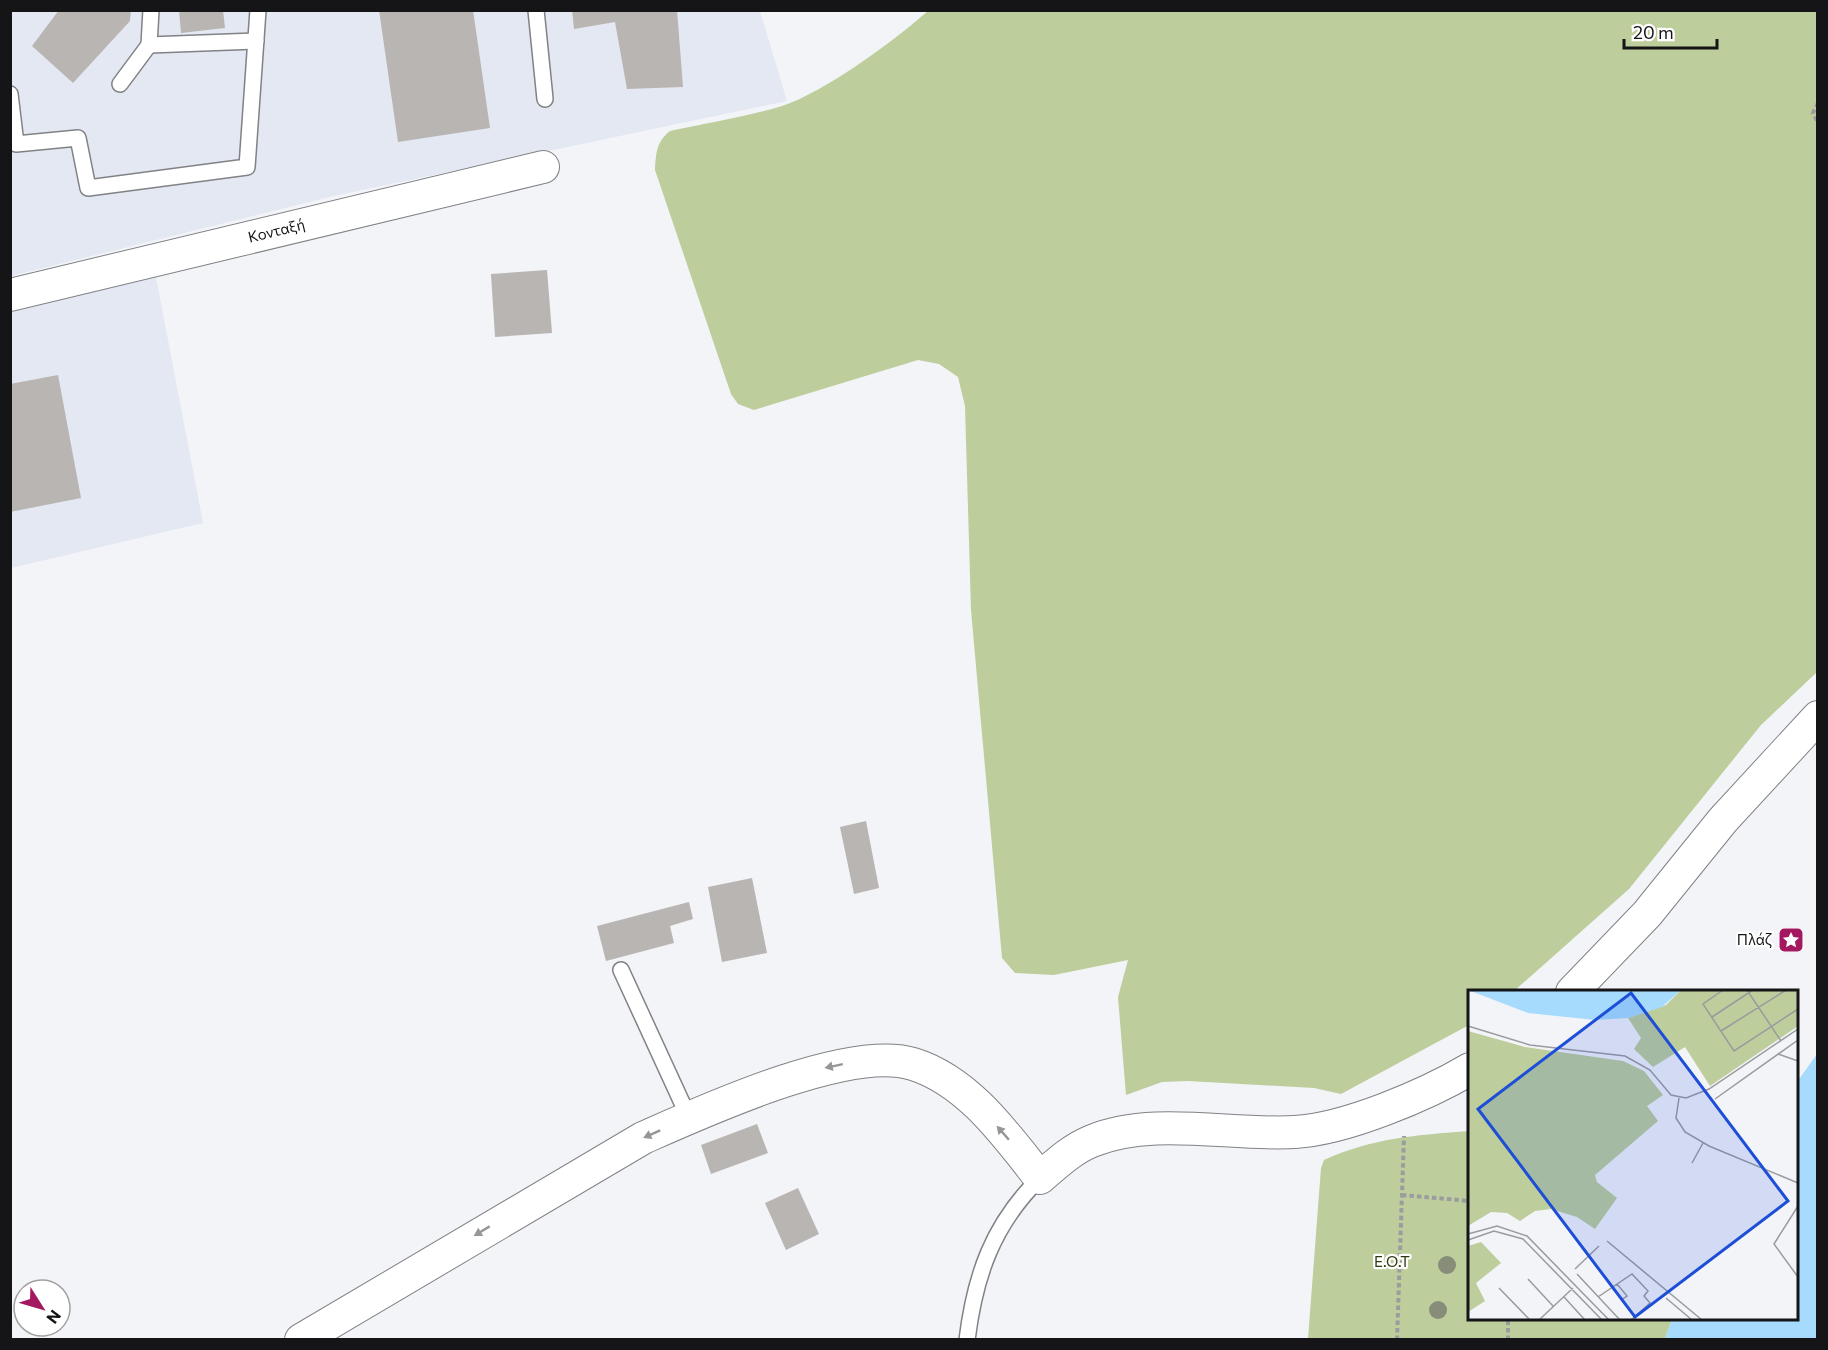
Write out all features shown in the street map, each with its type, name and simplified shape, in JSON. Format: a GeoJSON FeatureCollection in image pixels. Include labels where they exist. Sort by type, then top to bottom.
{"type":"FeatureCollection","features":[{"type":"Feature","properties":{"kind":"street","name":"Κονταξή"},"geometry":{"type":"LineString","coordinates":[[10,294],[543,167]]}},
{"type":"Feature","properties":{"kind":"street"},"geometry":{"type":"LineString","coordinates":[[1574,990],[1647,914],[1723,820],[1818,717]]}},
{"type":"Feature","properties":{"kind":"street"},"geometry":{"type":"LineString","coordinates":[[301,1340],[592,1166],[643,1138],[689,1118],[824,1068],[876,1060],[902,1061],[937,1074],[962,1091],[992,1121],[1040,1178],[1075,1150],[1112,1135],[1169,1130],[1295,1132],[1342,1122],[1409,1098],[1468,1070]]}},
{"type":"Feature","properties":{"kind":"lane"},"geometry":{"type":"LineString","coordinates":[[120,84],[149,45],[151,10]]}},
{"type":"Feature","properties":{"kind":"lane"},"geometry":{"type":"LineString","coordinates":[[10,94],[16,144],[78,138],[88,189],[247,166],[258,10]]}},
{"type":"Feature","properties":{"kind":"lane"},"geometry":{"type":"LineString","coordinates":[[536,10],[545,99]]}},
{"type":"Feature","properties":{"kind":"lane"},"geometry":{"type":"LineString","coordinates":[[149,45],[256,41]]}},
{"type":"Feature","properties":{"kind":"lane"},"geometry":{"type":"LineString","coordinates":[[621,970],[689,1118]]}},
{"type":"Feature","properties":{"kind":"lane"},"geometry":{"type":"LineString","coordinates":[[967,1340],[974,1294],[994,1240],[1007,1214],[1040,1178]]}},
{"type":"Feature","properties":{"kind":"path"},"geometry":{"type":"LineString","coordinates":[[1818,103],[1813,113],[1818,123]]}},
{"type":"Feature","properties":{"kind":"path"},"geometry":{"type":"LineString","coordinates":[[1397,1340],[1404,1137],[1409,1098]]}},
{"type":"Feature","properties":{"kind":"path"},"geometry":{"type":"LineString","coordinates":[[1402,1195],[1468,1201]]}},
{"type":"Feature","properties":{"kind":"path"},"geometry":{"type":"LineString","coordinates":[[1508,1320],[1508,1340]]}},
{"type":"Feature","properties":{"kind":"shaded area"},"geometry":{"type":"Polygon","coordinates":[[[10,11],[760,11],[787,101],[334,196],[11,276],[10,11]]]}},
{"type":"Feature","properties":{"kind":"shaded area"},"geometry":{"type":"Polygon","coordinates":[[[156,277],[203,523],[11,568],[10,310],[156,277]]]}},
{"type":"Feature","properties":{"kind":"green space"},"geometry":{"type":"Polygon","coordinates":[[[928,11],[1817,11],[1817,672],[1761,725],[1629,889],[1515,990],[1468,990],[1468,1026],[1341,1094],[1314,1088],[1188,1081],[1162,1082],[1126,1095],[1118,997],[1128,960],[1054,975],[1015,973],[1002,958],[971,610],[965,406],[958,377],[939,364],[918,360],[754,410],[738,404],[731,394],[655,170],[659,144],[670,131],[755,113],[799,99],[838,78],[897,37],[928,11]]]}},
{"type":"Feature","properties":{"kind":"green space","name":"E.O.T"},"geometry":{"type":"Polygon","coordinates":[[[1468,1131],[1468,1320],[1672,1320],[1665,1339],[1308,1339],[1321,1168],[1324,1160],[1377,1142],[1468,1131]]]}},
{"type":"Feature","properties":{"kind":"water"},"geometry":{"type":"Polygon","coordinates":[[[1817,1054],[1817,1339],[1665,1339],[1672,1320],[1798,1320],[1798,1081],[1817,1054]]]}},
{"type":"Feature","properties":{"kind":"building"},"geometry":{"type":"Polygon","coordinates":[[[59,10],[131,10],[130,21],[73,83],[32,46],[59,10]]]}},
{"type":"Feature","properties":{"kind":"building"},"geometry":{"type":"Polygon","coordinates":[[[179,10],[223,10],[225,28],[181,33],[179,10]]]}},
{"type":"Feature","properties":{"kind":"building"},"geometry":{"type":"Polygon","coordinates":[[[379,10],[473,10],[490,128],[398,142],[379,10]]]}},
{"type":"Feature","properties":{"kind":"building"},"geometry":{"type":"Polygon","coordinates":[[[572,10],[677,10],[683,87],[627,89],[615,22],[574,29],[572,10]]]}},
{"type":"Feature","properties":{"kind":"building"},"geometry":{"type":"Polygon","coordinates":[[[547,270],[552,333],[495,337],[491,274],[547,270]]]}},
{"type":"Feature","properties":{"kind":"building"},"geometry":{"type":"Polygon","coordinates":[[[58,375],[81,498],[10,512],[10,384],[58,375]]]}},
{"type":"Feature","properties":{"kind":"building"},"geometry":{"type":"Polygon","coordinates":[[[866,821],[879,888],[854,894],[840,827],[866,821]]]}},
{"type":"Feature","properties":{"kind":"building"},"geometry":{"type":"Polygon","coordinates":[[[752,878],[767,953],[722,962],[708,887],[752,878]]]}},
{"type":"Feature","properties":{"kind":"building"},"geometry":{"type":"Polygon","coordinates":[[[689,902],[693,919],[670,926],[674,943],[606,961],[597,926],[689,902]]]}},
{"type":"Feature","properties":{"kind":"building"},"geometry":{"type":"Polygon","coordinates":[[[757,1124],[768,1153],[711,1174],[701,1145],[757,1124]]]}},
{"type":"Feature","properties":{"kind":"building"},"geometry":{"type":"Polygon","coordinates":[[[798,1188],[819,1234],[786,1250],[765,1203],[798,1188]]]}},
{"type":"Feature","properties":{"kind":"place","name":"Πλάζ"},"geometry":{"type":"Point","coordinates":[1791,940]}}]}
